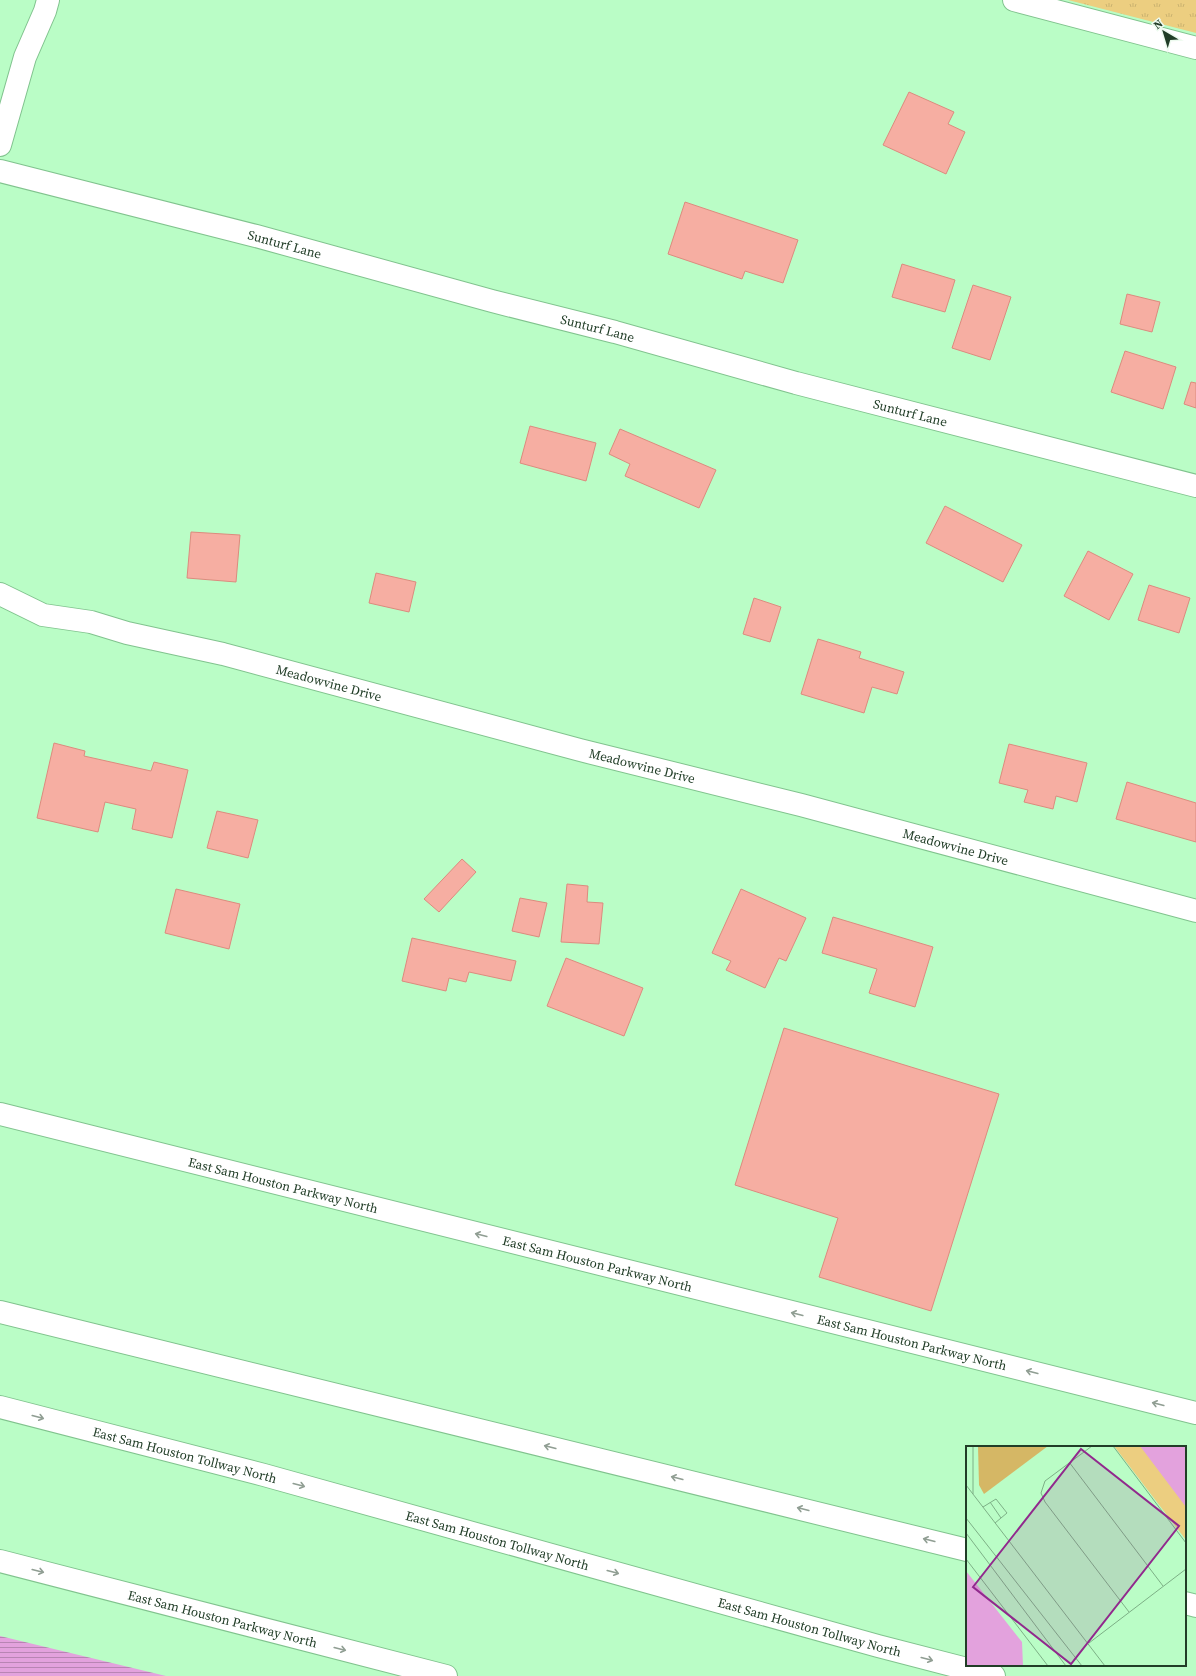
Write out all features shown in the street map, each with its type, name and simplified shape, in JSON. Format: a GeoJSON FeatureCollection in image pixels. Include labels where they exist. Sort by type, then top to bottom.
{"type":"FeatureCollection","features":[{"type":"Feature","properties":{"kind":"main road"},"geometry":{"type":"LineString","coordinates":[[0,145],[25,57],[45,11],[48,0]]}},
{"type":"Feature","properties":{"kind":"main road"},"geometry":{"type":"LineString","coordinates":[[1014,0],[1196,48]]}},
{"type":"Feature","properties":{"kind":"main road","name":"Sunturf Lane"},"geometry":{"type":"LineString","coordinates":[[0,171],[256,236],[492,301],[615,332],[796,383],[1196,486]]}},
{"type":"Feature","properties":{"kind":"main road","name":"Meadowvine Drive"},"geometry":{"type":"LineString","coordinates":[[0,594],[43,615],[88,622],[126,633],[222,654],[572,748],[801,805],[1196,911]]}},
{"type":"Feature","properties":{"kind":"main road","name":"East Sam Houston Parkway North"},"geometry":{"type":"LineString","coordinates":[[0,1114],[1196,1413]]}},
{"type":"Feature","properties":{"kind":"main road"},"geometry":{"type":"LineString","coordinates":[[0,1312],[966,1550]]}},
{"type":"Feature","properties":{"kind":"main road","name":"East Sam Houston Tollway North"},"geometry":{"type":"LineString","coordinates":[[0,1407],[264,1476],[870,1644],[994,1676]]}},
{"type":"Feature","properties":{"kind":"main road","name":"East Sam Houston Parkway North"},"geometry":{"type":"LineString","coordinates":[[0,1561],[446,1676]]}},
{"type":"Feature","properties":{"kind":"main road"},"geometry":{"type":"LineString","coordinates":[[1186,1603],[1196,1606]]}},
{"type":"Feature","properties":{"kind":"green space"},"geometry":{"type":"Polygon","coordinates":[[[1068,0],[1196,0],[1196,33],[1068,0]]]}},
{"type":"Feature","properties":{"kind":"shaded area"},"geometry":{"type":"Polygon","coordinates":[[[0,1636],[166,1676],[0,1676],[0,1636]]]}},
{"type":"Feature","properties":{"kind":"building"},"geometry":{"type":"Polygon","coordinates":[[[909,92],[954,112],[948,124],[965,132],[946,174],[883,145],[909,92]]]}},
{"type":"Feature","properties":{"kind":"building"},"geometry":{"type":"Polygon","coordinates":[[[685,202],[798,240],[783,283],[745,271],[742,279],[668,254],[685,202]]]}},
{"type":"Feature","properties":{"kind":"building"},"geometry":{"type":"Polygon","coordinates":[[[902,264],[955,280],[945,312],[892,297],[902,264]]]}},
{"type":"Feature","properties":{"kind":"building"},"geometry":{"type":"Polygon","coordinates":[[[973,285],[1011,297],[990,360],[952,348],[973,285]]]}},
{"type":"Feature","properties":{"kind":"building"},"geometry":{"type":"Polygon","coordinates":[[[1127,294],[1160,302],[1152,332],[1120,324],[1127,294]]]}},
{"type":"Feature","properties":{"kind":"building"},"geometry":{"type":"Polygon","coordinates":[[[1125,351],[1176,367],[1163,409],[1111,392],[1125,351]]]}},
{"type":"Feature","properties":{"kind":"building"},"geometry":{"type":"Polygon","coordinates":[[[1191,382],[1196,383],[1196,408],[1184,404],[1191,382]]]}},
{"type":"Feature","properties":{"kind":"building"},"geometry":{"type":"Polygon","coordinates":[[[530,426],[596,443],[586,481],[520,463],[530,426]]]}},
{"type":"Feature","properties":{"kind":"building"},"geometry":{"type":"Polygon","coordinates":[[[620,429],[716,470],[699,508],[625,476],[630,464],[609,454],[620,429]]]}},
{"type":"Feature","properties":{"kind":"building"},"geometry":{"type":"Polygon","coordinates":[[[945,506],[1022,545],[1003,582],[926,543],[945,506]]]}},
{"type":"Feature","properties":{"kind":"building"},"geometry":{"type":"Polygon","coordinates":[[[191,532],[240,535],[236,582],[187,578],[191,532]]]}},
{"type":"Feature","properties":{"kind":"building"},"geometry":{"type":"Polygon","coordinates":[[[1088,551],[1133,574],[1109,620],[1064,596],[1088,551]]]}},
{"type":"Feature","properties":{"kind":"building"},"geometry":{"type":"Polygon","coordinates":[[[376,573],[416,582],[409,612],[369,603],[376,573]]]}},
{"type":"Feature","properties":{"kind":"building"},"geometry":{"type":"Polygon","coordinates":[[[1149,585],[1190,598],[1179,633],[1138,620],[1149,585]]]}},
{"type":"Feature","properties":{"kind":"building"},"geometry":{"type":"Polygon","coordinates":[[[754,598],[781,607],[770,642],[743,634],[754,598]]]}},
{"type":"Feature","properties":{"kind":"building"},"geometry":{"type":"Polygon","coordinates":[[[818,639],[861,652],[859,658],[904,672],[897,694],[872,687],[864,713],[801,694],[818,639]]]}},
{"type":"Feature","properties":{"kind":"building"},"geometry":{"type":"Polygon","coordinates":[[[54,743],[85,751],[84,756],[151,771],[154,762],[188,770],[172,838],[132,829],[136,809],[105,802],[98,832],[37,818],[54,743]]]}},
{"type":"Feature","properties":{"kind":"building"},"geometry":{"type":"Polygon","coordinates":[[[1009,744],[1087,763],[1077,802],[1056,796],[1053,809],[1024,802],[1028,790],[999,783],[1009,744]]]}},
{"type":"Feature","properties":{"kind":"building"},"geometry":{"type":"Polygon","coordinates":[[[1127,782],[1196,803],[1196,842],[1116,819],[1127,782]]]}},
{"type":"Feature","properties":{"kind":"building"},"geometry":{"type":"Polygon","coordinates":[[[217,811],[258,820],[248,858],[207,848],[217,811]]]}},
{"type":"Feature","properties":{"kind":"building"},"geometry":{"type":"Polygon","coordinates":[[[462,859],[476,872],[439,912],[424,899],[462,859]]]}},
{"type":"Feature","properties":{"kind":"building"},"geometry":{"type":"Polygon","coordinates":[[[567,884],[588,886],[587,902],[603,903],[599,944],[561,942],[567,884]]]}},
{"type":"Feature","properties":{"kind":"building"},"geometry":{"type":"Polygon","coordinates":[[[176,889],[240,904],[229,949],[165,933],[176,889]]]}},
{"type":"Feature","properties":{"kind":"building"},"geometry":{"type":"Polygon","coordinates":[[[741,889],[806,918],[786,961],[779,958],[765,988],[726,970],[731,961],[712,953],[741,889]]]}},
{"type":"Feature","properties":{"kind":"building"},"geometry":{"type":"Polygon","coordinates":[[[520,898],[547,903],[539,937],[512,931],[520,898]]]}},
{"type":"Feature","properties":{"kind":"building"},"geometry":{"type":"Polygon","coordinates":[[[833,917],[933,947],[915,1007],[869,993],[877,969],[822,953],[833,917]]]}},
{"type":"Feature","properties":{"kind":"building"},"geometry":{"type":"Polygon","coordinates":[[[412,938],[516,961],[511,981],[469,972],[466,982],[449,978],[446,991],[402,981],[412,938]]]}},
{"type":"Feature","properties":{"kind":"building"},"geometry":{"type":"Polygon","coordinates":[[[566,958],[643,988],[624,1036],[547,1006],[566,958]]]}},
{"type":"Feature","properties":{"kind":"building"},"geometry":{"type":"Polygon","coordinates":[[[784,1028],[999,1094],[931,1311],[819,1277],[838,1218],[735,1185],[784,1028]]]}}]}
